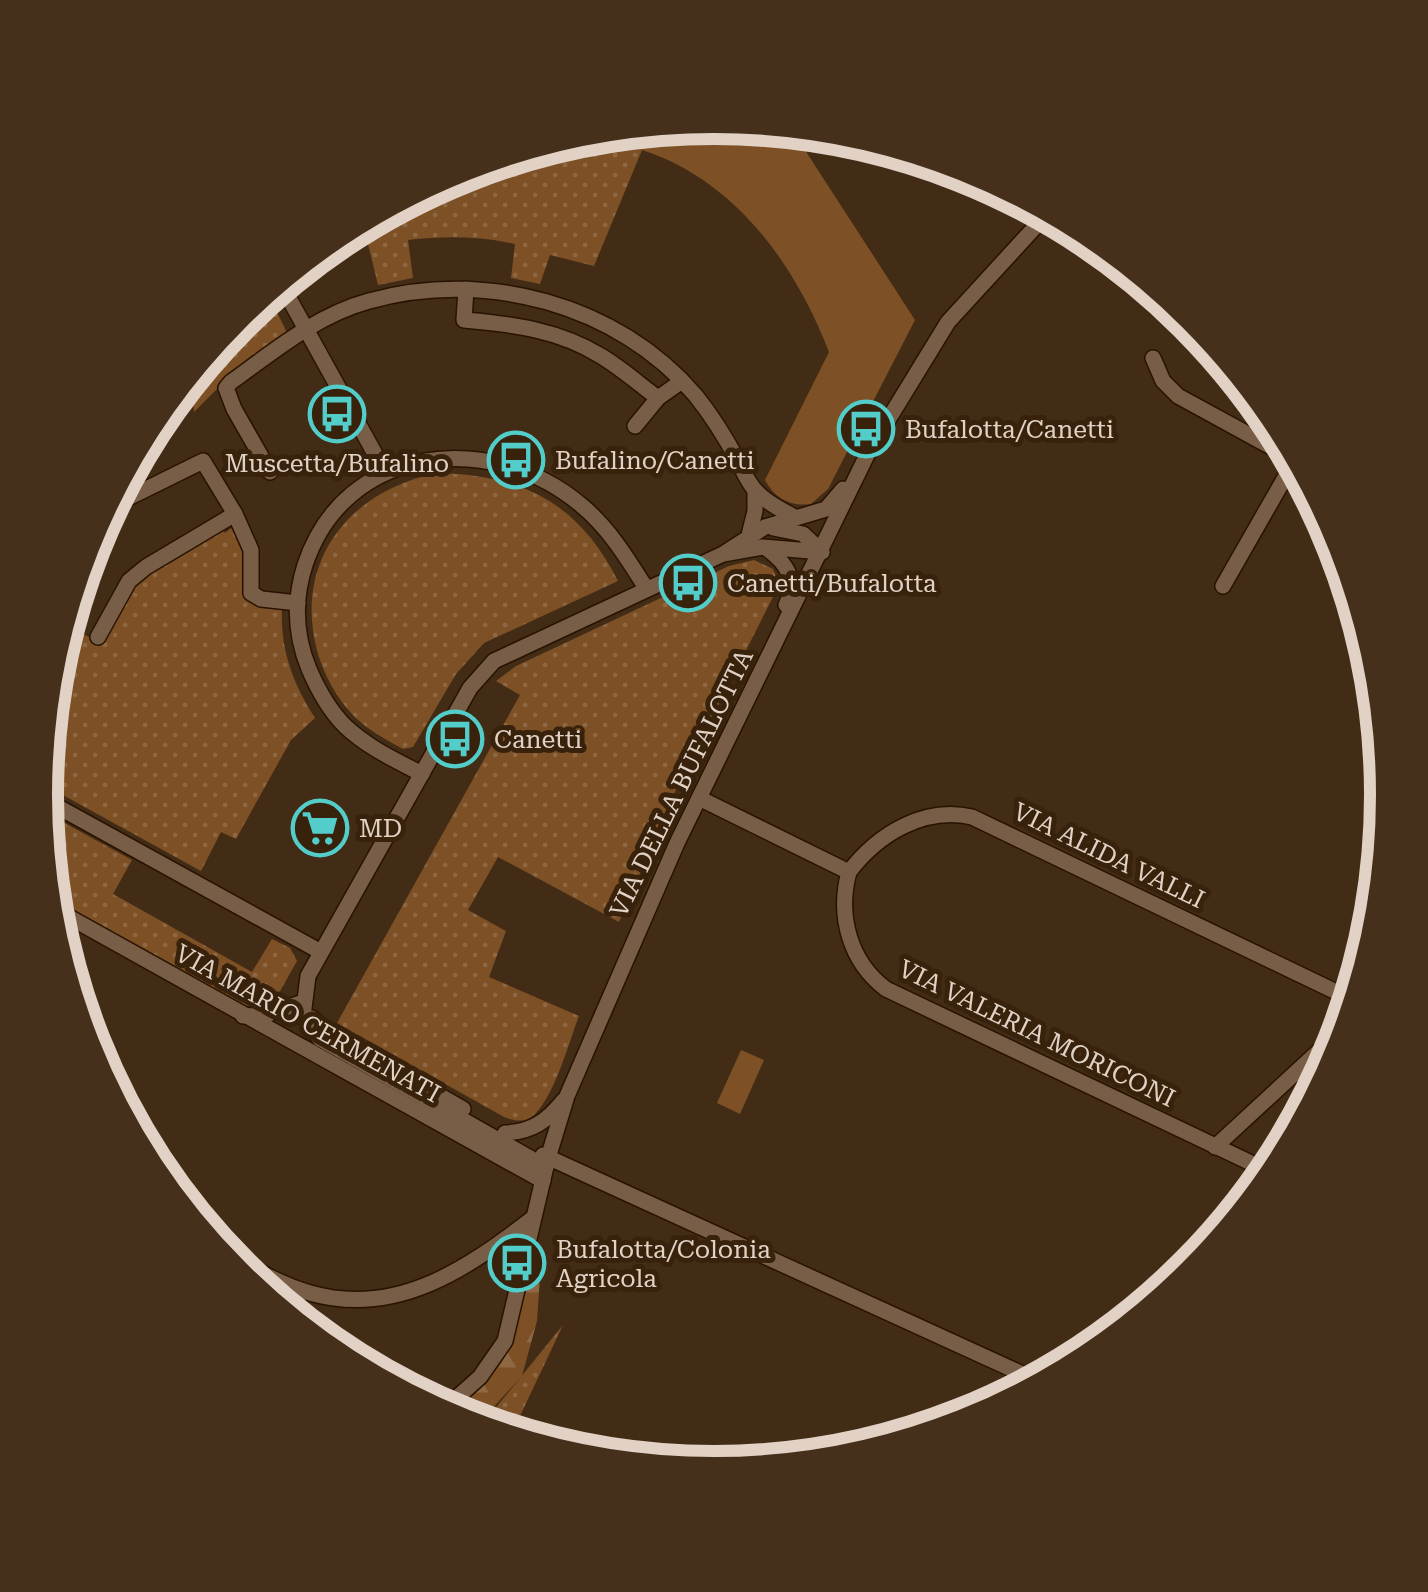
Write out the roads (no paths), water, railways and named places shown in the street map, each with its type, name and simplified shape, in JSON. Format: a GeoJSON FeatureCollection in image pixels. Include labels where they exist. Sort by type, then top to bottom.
{"type":"FeatureCollection","features":[{"type":"Feature","properties":{"kind":"street","name":"VIA DELLA BUFALOTTA"},"geometry":{"type":"LineString","coordinates":[[455,1399],[480,1376],[505,1341],[533,1218],[567,1096],[606,1000],[699,798],[869,451],[948,322],[1038,225]]}},
{"type":"Feature","properties":{"kind":"street"},"geometry":{"type":"LineString","coordinates":[[270,472],[234,408],[226,388],[231,382],[306,329],[367,301],[466,290],[536,298],[566,307],[629,340],[682,381],[716,422],[755,490],[795,517]]}},
{"type":"Feature","properties":{"kind":"street"},"geometry":{"type":"LineString","coordinates":[[466,290],[464,320],[519,324],[553,334],[600,355],[658,398]]}},
{"type":"Feature","properties":{"kind":"street"},"geometry":{"type":"LineString","coordinates":[[288,296],[385,472]]}},
{"type":"Feature","properties":{"kind":"street"},"geometry":{"type":"LineString","coordinates":[[1154,358],[1163,381],[1178,396],[1270,447]]}},
{"type":"Feature","properties":{"kind":"street"},"geometry":{"type":"LineString","coordinates":[[635,426],[658,398],[682,381]]}},
{"type":"Feature","properties":{"kind":"street"},"geometry":{"type":"LineString","coordinates":[[546,1169],[504,1133],[320,1040],[303,1016],[306,980],[474,683],[494,661],[723,554],[749,535],[828,507],[869,451]]}},
{"type":"Feature","properties":{"kind":"street"},"geometry":{"type":"LineString","coordinates":[[422,774],[361,740],[328,706],[302,651],[298,603],[307,560],[321,532],[354,493],[385,472],[412,463],[453,458],[500,465],[566,493],[598,520],[646,588]]}},
{"type":"Feature","properties":{"kind":"street"},"geometry":{"type":"LineString","coordinates":[[130,497],[203,461],[251,550],[251,594],[261,599],[298,603]]}},
{"type":"Feature","properties":{"kind":"street"},"geometry":{"type":"LineString","coordinates":[[1223,586],[1286,474]]}},
{"type":"Feature","properties":{"kind":"street"},"geometry":{"type":"LineString","coordinates":[[749,535],[755,490]]}},
{"type":"Feature","properties":{"kind":"street"},"geometry":{"type":"LineString","coordinates":[[98,637],[129,581],[234,514]]}},
{"type":"Feature","properties":{"kind":"street"},"geometry":{"type":"LineString","coordinates":[[765,528],[803,534],[822,552]]}},
{"type":"Feature","properties":{"kind":"street"},"geometry":{"type":"LineString","coordinates":[[723,554],[763,547],[822,552]]}},
{"type":"Feature","properties":{"kind":"street"},"geometry":{"type":"LineString","coordinates":[[763,547],[784,564],[792,584],[776,628],[774,650]]}},
{"type":"Feature","properties":{"kind":"street"},"geometry":{"type":"LineString","coordinates":[[699,798],[849,872]]}},
{"type":"Feature","properties":{"kind":"street"},"geometry":{"type":"LineString","coordinates":[[58,806],[321,952]]}},
{"type":"Feature","properties":{"kind":"street","name":"VIA ALIDA VALLI"},"geometry":{"type":"LineString","coordinates":[[849,872],[869,849],[911,822],[944,813],[972,817],[1340,994]]}},
{"type":"Feature","properties":{"kind":"street","name":"VIA VALERIA MORICONI"},"geometry":{"type":"LineString","coordinates":[[849,872],[844,896],[847,927],[857,958],[874,980],[901,998],[1256,1166]]}},
{"type":"Feature","properties":{"kind":"street","name":"VIA MARIO CERMENATI"},"geometry":{"type":"LineString","coordinates":[[69,917],[294,1045],[546,1169]]}},
{"type":"Feature","properties":{"kind":"street"},"geometry":{"type":"LineString","coordinates":[[243,1016],[283,1010],[302,1002]]}},
{"type":"Feature","properties":{"kind":"street"},"geometry":{"type":"LineString","coordinates":[[302,1002],[317,1024],[546,1169],[1023,1375]]}},
{"type":"Feature","properties":{"kind":"street"},"geometry":{"type":"LineString","coordinates":[[276,1035],[283,1010]]}},
{"type":"Feature","properties":{"kind":"street"},"geometry":{"type":"LineString","coordinates":[[294,1045],[320,1040]]}},
{"type":"Feature","properties":{"kind":"street"},"geometry":{"type":"LineString","coordinates":[[1215,1147],[1319,1051]]}},
{"type":"Feature","properties":{"kind":"street"},"geometry":{"type":"LineString","coordinates":[[504,1133],[540,1125],[567,1096]]}},
{"type":"Feature","properties":{"kind":"street"},"geometry":{"type":"LineString","coordinates":[[262,1272],[301,1290],[358,1299],[414,1291],[473,1264],[533,1218]]}},
{"type":"Feature","properties":{"kind":"street"},"geometry":{"type":"LineString","coordinates":[[295,1302],[301,1290]]}},
{"type":"Feature","properties":{"kind":"place","name":"Muscetta/Bufalino"},"geometry":{"type":"Point","coordinates":[337,414]}},
{"type":"Feature","properties":{"kind":"place","name":"Bufalotta/Canetti"},"geometry":{"type":"Point","coordinates":[866,429]}},
{"type":"Feature","properties":{"kind":"place","name":"Bufalino/Canetti"},"geometry":{"type":"Point","coordinates":[516,460]}},
{"type":"Feature","properties":{"kind":"place","name":"Canetti/Bufalotta"},"geometry":{"type":"Point","coordinates":[688,583]}},
{"type":"Feature","properties":{"kind":"place","name":"Canetti"},"geometry":{"type":"Point","coordinates":[455,739]}},
{"type":"Feature","properties":{"kind":"place","name":"MD"},"geometry":{"type":"Point","coordinates":[320,828]}},
{"type":"Feature","properties":{"kind":"place","name":"Bufalotta/Colonia Agricola"},"geometry":{"type":"Point","coordinates":[517,1263]}}]}
